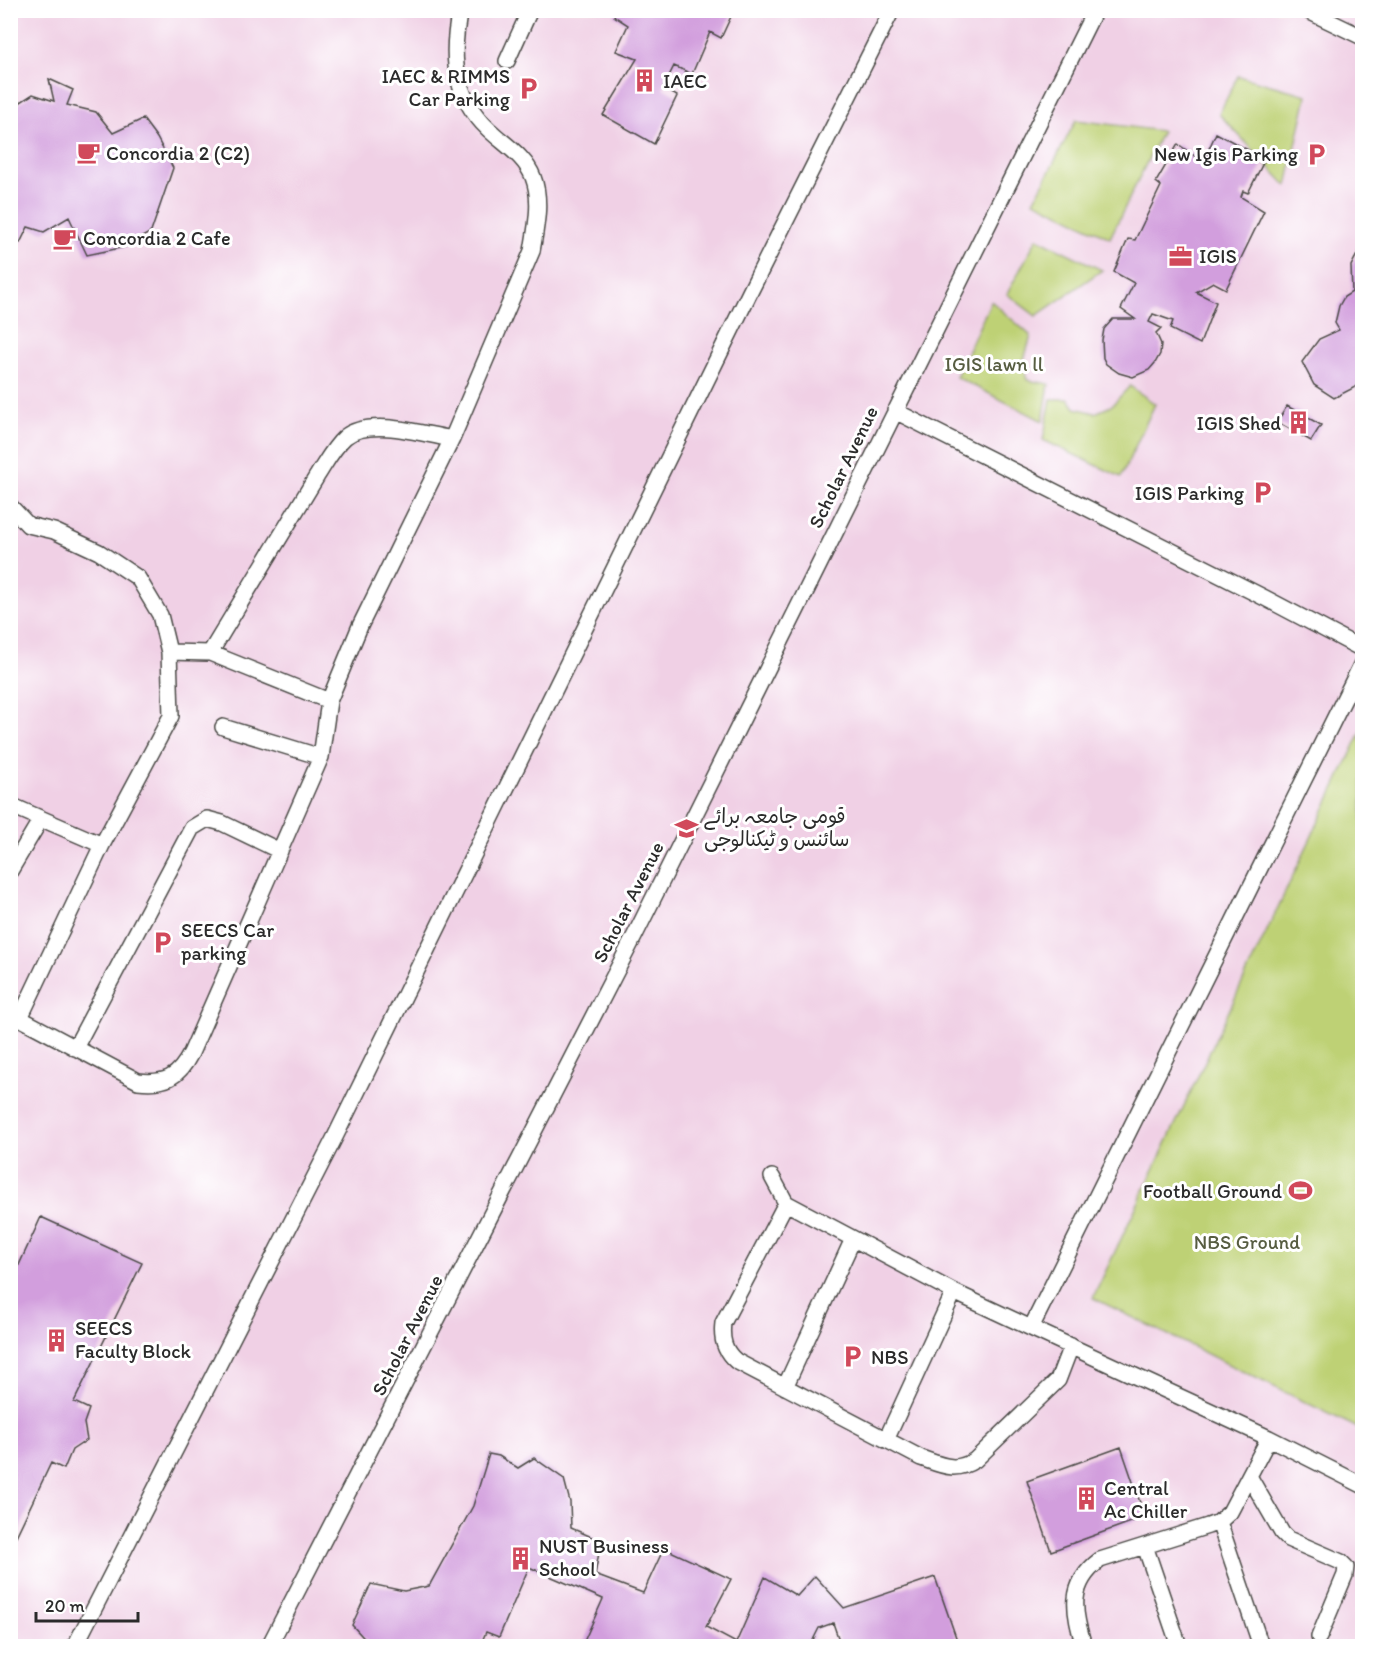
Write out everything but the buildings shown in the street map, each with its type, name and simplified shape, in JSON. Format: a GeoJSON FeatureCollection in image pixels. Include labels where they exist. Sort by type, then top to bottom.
{"type":"FeatureCollection","features":[{"type":"Feature","properties":{"kind":"lane"},"geometry":{"type":"LineString","coordinates":[[10,529],[28,525],[54,531],[99,552],[138,578],[160,615],[169,652],[171,716],[15,1015],[138,1081],[156,1083],[171,1078],[184,1068],[321,757],[329,701],[360,626],[452,439],[532,250],[537,220],[537,195],[533,177],[523,160],[486,128],[466,102],[456,74],[455,49],[460,10]]}},
{"type":"Feature","properties":{"kind":"lane"},"geometry":{"type":"LineString","coordinates":[[507,61],[531,10]]}},
{"type":"Feature","properties":{"kind":"lane"},"geometry":{"type":"LineString","coordinates":[[75,1647],[341,1126],[737,318],[892,10]]}},
{"type":"Feature","properties":{"kind":"lane","name":"Scholar Avenue"},"geometry":{"type":"LineString","coordinates":[[269,1647],[635,935],[1095,10]]}},
{"type":"Feature","properties":{"kind":"lane"},"geometry":{"type":"LineString","coordinates":[[1306,10],[1362,38]]}},
{"type":"Feature","properties":{"kind":"lane"},"geometry":{"type":"LineString","coordinates":[[895,411],[1265,597],[1362,649]]}},
{"type":"Feature","properties":{"kind":"lane"},"geometry":{"type":"LineString","coordinates":[[210,653],[322,467],[347,436],[365,428],[390,428],[452,439]]}},
{"type":"Feature","properties":{"kind":"lane"},"geometry":{"type":"LineString","coordinates":[[10,506],[28,525]]}},
{"type":"Feature","properties":{"kind":"lane"},"geometry":{"type":"LineString","coordinates":[[169,652],[210,653],[329,701]]}},
{"type":"Feature","properties":{"kind":"lane"},"geometry":{"type":"LineString","coordinates":[[1031,1328],[1362,663]]}},
{"type":"Feature","properties":{"kind":"lane"},"geometry":{"type":"LineString","coordinates":[[223,727],[321,757]]}},
{"type":"Feature","properties":{"kind":"lane"},"geometry":{"type":"LineString","coordinates":[[10,805],[102,845]]}},
{"type":"Feature","properties":{"kind":"lane"},"geometry":{"type":"LineString","coordinates":[[10,871],[40,819]]}},
{"type":"Feature","properties":{"kind":"lane"},"geometry":{"type":"LineString","coordinates":[[75,1048],[192,828],[207,819],[222,823],[280,851]]}},
{"type":"Feature","properties":{"kind":"lane"},"geometry":{"type":"LineString","coordinates":[[772,1177],[786,1203],[954,1292],[1269,1438],[1362,1485]]}},
{"type":"Feature","properties":{"kind":"lane"},"geometry":{"type":"LineString","coordinates":[[786,1203],[723,1323],[722,1335],[726,1353],[736,1361],[921,1458],[947,1467],[964,1467],[975,1460],[1058,1380],[1071,1346]]}},
{"type":"Feature","properties":{"kind":"lane"},"geometry":{"type":"LineString","coordinates":[[785,1387],[853,1239]]}},
{"type":"Feature","properties":{"kind":"lane"},"geometry":{"type":"LineString","coordinates":[[886,1440],[954,1292]]}},
{"type":"Feature","properties":{"kind":"lane"},"geometry":{"type":"LineString","coordinates":[[1084,1647],[1075,1615],[1075,1602],[1078,1589],[1086,1574],[1100,1560],[1219,1522],[1230,1512],[1269,1438]]}},
{"type":"Feature","properties":{"kind":"lane"},"geometry":{"type":"LineString","coordinates":[[1249,1476],[1282,1533],[1288,1539],[1341,1562],[1346,1568],[1319,1637]]}},
{"type":"Feature","properties":{"kind":"lane"},"geometry":{"type":"LineString","coordinates":[[1219,1522],[1261,1647]]}},
{"type":"Feature","properties":{"kind":"lane"},"geometry":{"type":"LineString","coordinates":[[1145,1546],[1179,1647]]}},
{"type":"Feature","properties":{"kind":"shaded area","name":"قومی جامعہ برائے سائنس و ٹیکنالوجی"},"geometry":{"type":"Polygon","coordinates":[[[11,11],[1362,11],[1362,1646],[11,1646],[11,11]]]}},
{"type":"Feature","properties":{"kind":"green space"},"geometry":{"type":"Polygon","coordinates":[[[1238,76],[1307,95],[1287,186],[1219,114],[1238,76]]]}},
{"type":"Feature","properties":{"kind":"green space"},"geometry":{"type":"Polygon","coordinates":[[[1076,120],[1162,131],[1110,238],[1034,201],[1076,120]]]}},
{"type":"Feature","properties":{"kind":"green space"},"geometry":{"type":"Polygon","coordinates":[[[1037,238],[1102,270],[1036,316],[1007,294],[1037,238]]]}},
{"type":"Feature","properties":{"kind":"green space","name":"IGIS lawn ll"},"geometry":{"type":"Polygon","coordinates":[[[991,301],[1031,336],[1023,363],[1027,380],[1049,384],[1043,421],[956,377],[991,301]]]}},
{"type":"Feature","properties":{"kind":"green space"},"geometry":{"type":"Polygon","coordinates":[[[1130,386],[1155,404],[1121,477],[1043,440],[1051,399],[1069,399],[1075,408],[1095,413],[1111,406],[1130,386]]]}},
{"type":"Feature","properties":{"kind":"green space","name":"NBS Ground"},"geometry":{"type":"Polygon","coordinates":[[[1362,730],[1362,1430],[1093,1298],[1362,730]]]}},
{"type":"Feature","properties":{"kind":"place","name":"IAEC"},"geometry":{"type":"Point","coordinates":[645,81]}},
{"type":"Feature","properties":{"kind":"place","name":"IAEC & RIMMS Car Parking"},"geometry":{"type":"Point","coordinates":[528,88]}},
{"type":"Feature","properties":{"kind":"place","name":"Concordia 2 (C2)"},"geometry":{"type":"Point","coordinates":[88,153]}},
{"type":"Feature","properties":{"kind":"place","name":"New Igis Parking"},"geometry":{"type":"Point","coordinates":[1316,154]}},
{"type":"Feature","properties":{"kind":"place","name":"Concordia 2 Cafe"},"geometry":{"type":"Point","coordinates":[65,238]}},
{"type":"Feature","properties":{"kind":"place","name":"IGIS"},"geometry":{"type":"Point","coordinates":[1181,256]}},
{"type":"Feature","properties":{"kind":"place","name":"IGIS Shed"},"geometry":{"type":"Point","coordinates":[1299,423]}},
{"type":"Feature","properties":{"kind":"place","name":"IGIS Parking"},"geometry":{"type":"Point","coordinates":[1262,493]}},
{"type":"Feature","properties":{"kind":"place","name":"قومی جامعہ برائے سائنس و ٹیکنالوجی"},"geometry":{"type":"Point","coordinates":[686,828]}},
{"type":"Feature","properties":{"kind":"place","name":"SEECS Car parking"},"geometry":{"type":"Point","coordinates":[163,942]}},
{"type":"Feature","properties":{"kind":"place","name":"Football Ground"},"geometry":{"type":"Point","coordinates":[1300,1191]}},
{"type":"Feature","properties":{"kind":"place","name":"SEECS Faculty Block"},"geometry":{"type":"Point","coordinates":[57,1340]}},
{"type":"Feature","properties":{"kind":"place","name":"NBS"},"geometry":{"type":"Point","coordinates":[853,1357]}},
{"type":"Feature","properties":{"kind":"place","name":"Central Ac Chiller"},"geometry":{"type":"Point","coordinates":[1086,1499]}},
{"type":"Feature","properties":{"kind":"place","name":"NUST Business School"},"geometry":{"type":"Point","coordinates":[521,1558]}}]}
